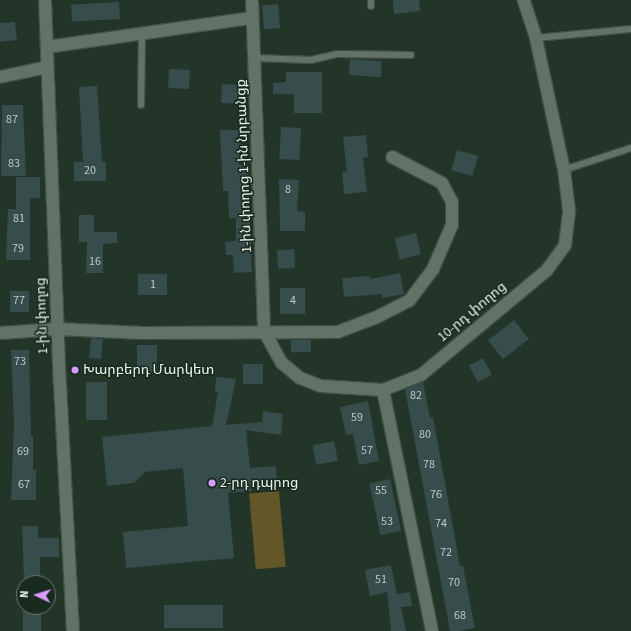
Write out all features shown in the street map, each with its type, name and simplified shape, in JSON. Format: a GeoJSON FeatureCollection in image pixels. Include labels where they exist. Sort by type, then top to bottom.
{"type":"FeatureCollection","features":[{"type":"Feature","properties":{"kind":"street","name":"1-ին փողոց"},"geometry":{"type":"LineString","coordinates":[[45,0],[58,329],[73,631]]}},
{"type":"Feature","properties":{"kind":"street","name":"1-ին փողոց 1-ին նրբանցք"},"geometry":{"type":"LineString","coordinates":[[252,0],[252,18],[256,58],[264,331]]}},
{"type":"Feature","properties":{"kind":"street","name":"10-րդ փողոց"},"geometry":{"type":"LineString","coordinates":[[384,390],[421,375],[547,270],[565,245],[569,210],[564,170],[536,38],[524,0]]}},
{"type":"Feature","properties":{"kind":"street"},"geometry":{"type":"LineString","coordinates":[[47,47],[252,18]]}},
{"type":"Feature","properties":{"kind":"street"},"geometry":{"type":"LineString","coordinates":[[0,77],[47,67]]}},
{"type":"Feature","properties":{"kind":"street"},"geometry":{"type":"LineString","coordinates":[[0,333],[58,329],[144,333],[264,331],[338,332],[375,318],[408,301],[434,269],[452,225],[452,202],[442,183],[392,157]]}},
{"type":"Feature","properties":{"kind":"street"},"geometry":{"type":"LineString","coordinates":[[264,331],[282,363],[300,378],[321,386],[384,390],[432,631]]}},
{"type":"Feature","properties":{"kind":"lane"},"geometry":{"type":"LineString","coordinates":[[536,38],[631,29]]}},
{"type":"Feature","properties":{"kind":"lane"},"geometry":{"type":"LineString","coordinates":[[141,105],[142,33]]}},
{"type":"Feature","properties":{"kind":"lane"},"geometry":{"type":"LineString","coordinates":[[256,58],[311,60],[337,54],[410,55]]}},
{"type":"Feature","properties":{"kind":"lane"},"geometry":{"type":"LineString","coordinates":[[564,170],[631,148]]}},
{"type":"Feature","properties":{"kind":"shaded area"},"geometry":{"type":"Polygon","coordinates":[[[279,491],[286,567],[256,569],[249,494],[279,491]]]}},
{"type":"Feature","properties":{"kind":"building"},"geometry":{"type":"Polygon","coordinates":[[[393,0],[419,0],[420,11],[394,14],[393,0]]]}},
{"type":"Feature","properties":{"kind":"building"},"geometry":{"type":"Polygon","coordinates":[[[119,2],[120,19],[72,21],[71,5],[119,2]]]}},
{"type":"Feature","properties":{"kind":"building"},"geometry":{"type":"Polygon","coordinates":[[[278,4],[280,28],[264,29],[262,5],[278,4]]]}},
{"type":"Feature","properties":{"kind":"building"},"geometry":{"type":"Polygon","coordinates":[[[15,22],[17,40],[0,42],[0,23],[15,22]]]}},
{"type":"Feature","properties":{"kind":"building"},"geometry":{"type":"Polygon","coordinates":[[[350,59],[382,61],[381,77],[349,75],[350,59]]]}},
{"type":"Feature","properties":{"kind":"building"},"geometry":{"type":"Polygon","coordinates":[[[169,69],[190,70],[189,89],[168,88],[169,69]]]}},
{"type":"Feature","properties":{"kind":"building"},"geometry":{"type":"Polygon","coordinates":[[[286,72],[322,72],[322,113],[294,113],[294,94],[273,94],[273,83],[286,82],[286,72]]]}},
{"type":"Feature","properties":{"kind":"building"},"geometry":{"type":"Polygon","coordinates":[[[222,84],[243,85],[242,104],[221,103],[222,84]]]}},
{"type":"Feature","properties":{"kind":"building"},"geometry":{"type":"Polygon","coordinates":[[[97,86],[102,162],[106,162],[106,181],[74,181],[74,162],[83,162],[79,87],[97,86]]]}},
{"type":"Feature","properties":{"kind":"building"},"geometry":{"type":"Polygon","coordinates":[[[2,105],[23,105],[26,176],[1,176],[2,105]]]}},
{"type":"Feature","properties":{"kind":"building"},"geometry":{"type":"Polygon","coordinates":[[[281,127],[301,128],[299,160],[279,159],[281,127]]]}},
{"type":"Feature","properties":{"kind":"building"},"geometry":{"type":"Polygon","coordinates":[[[220,130],[240,130],[239,165],[248,165],[252,272],[234,273],[233,255],[226,255],[225,242],[236,241],[236,218],[229,218],[228,191],[223,191],[220,130]]]}},
{"type":"Feature","properties":{"kind":"building"},"geometry":{"type":"Polygon","coordinates":[[[366,135],[368,157],[363,158],[367,192],[344,194],[342,172],[347,171],[343,137],[366,135]]]}},
{"type":"Feature","properties":{"kind":"building"},"geometry":{"type":"Polygon","coordinates":[[[457,150],[478,156],[472,176],[451,170],[457,150]]]}},
{"type":"Feature","properties":{"kind":"building"},"geometry":{"type":"Polygon","coordinates":[[[16,177],[40,177],[40,198],[30,198],[30,260],[6,260],[8,209],[16,209],[16,177]]]}},
{"type":"Feature","properties":{"kind":"building"},"geometry":{"type":"Polygon","coordinates":[[[279,179],[299,180],[297,211],[305,212],[305,231],[280,231],[279,179]]]}},
{"type":"Feature","properties":{"kind":"building"},"geometry":{"type":"Polygon","coordinates":[[[79,215],[94,215],[94,232],[117,232],[117,243],[103,244],[103,273],[86,273],[87,242],[79,242],[79,215]]]}},
{"type":"Feature","properties":{"kind":"building"},"geometry":{"type":"Polygon","coordinates":[[[416,233],[421,254],[400,259],[395,238],[416,233]]]}},
{"type":"Feature","properties":{"kind":"building"},"geometry":{"type":"Polygon","coordinates":[[[294,249],[295,268],[278,269],[277,250],[294,249]]]}},
{"type":"Feature","properties":{"kind":"building"},"geometry":{"type":"Polygon","coordinates":[[[400,273],[404,294],[382,298],[382,294],[344,297],[342,278],[370,276],[370,279],[400,273]]]}},
{"type":"Feature","properties":{"kind":"building"},"geometry":{"type":"Polygon","coordinates":[[[138,274],[167,274],[167,295],[138,295],[138,274]]]}},
{"type":"Feature","properties":{"kind":"building"},"geometry":{"type":"Polygon","coordinates":[[[280,288],[305,288],[305,314],[280,314],[280,288]]]}},
{"type":"Feature","properties":{"kind":"building"},"geometry":{"type":"Polygon","coordinates":[[[10,291],[29,291],[29,312],[10,312],[10,291]]]}},
{"type":"Feature","properties":{"kind":"building"},"geometry":{"type":"Polygon","coordinates":[[[514,320],[529,339],[503,359],[488,340],[514,320]]]}},
{"type":"Feature","properties":{"kind":"building"},"geometry":{"type":"Polygon","coordinates":[[[91,338],[103,339],[101,359],[89,358],[91,338]]]}},
{"type":"Feature","properties":{"kind":"building"},"geometry":{"type":"Polygon","coordinates":[[[291,340],[311,340],[311,352],[291,352],[291,340]]]}},
{"type":"Feature","properties":{"kind":"building"},"geometry":{"type":"Polygon","coordinates":[[[137,345],[157,345],[157,373],[137,373],[137,345]]]}},
{"type":"Feature","properties":{"kind":"building"},"geometry":{"type":"Polygon","coordinates":[[[11,350],[29,350],[31,436],[33,436],[33,470],[36,470],[36,500],[11,500],[14,424],[11,350]]]}},
{"type":"Feature","properties":{"kind":"building"},"geometry":{"type":"Polygon","coordinates":[[[483,358],[492,375],[478,382],[469,366],[483,358]]]}},
{"type":"Feature","properties":{"kind":"building"},"geometry":{"type":"Polygon","coordinates":[[[243,364],[263,364],[263,384],[243,384],[243,364]]]}},
{"type":"Feature","properties":{"kind":"building"},"geometry":{"type":"Polygon","coordinates":[[[216,377],[236,379],[226,425],[262,422],[263,411],[283,414],[281,435],[246,430],[250,468],[276,466],[277,480],[251,482],[252,491],[228,493],[234,558],[126,568],[123,532],[188,526],[183,468],[145,472],[134,483],[107,486],[102,437],[212,426],[218,392],[215,392],[216,377]]]}},
{"type":"Feature","properties":{"kind":"building"},"geometry":{"type":"Polygon","coordinates":[[[86,382],[107,382],[107,420],[86,420],[86,382]]]}},
{"type":"Feature","properties":{"kind":"building"},"geometry":{"type":"Polygon","coordinates":[[[423,382],[430,418],[433,417],[460,566],[463,566],[475,628],[460,631],[450,631],[405,389],[423,382]]]}},
{"type":"Feature","properties":{"kind":"building"},"geometry":{"type":"Polygon","coordinates":[[[368,401],[379,461],[359,465],[353,434],[346,435],[340,407],[368,401]]]}},
{"type":"Feature","properties":{"kind":"building"},"geometry":{"type":"Polygon","coordinates":[[[334,441],[338,461],[316,465],[312,445],[334,441]]]}},
{"type":"Feature","properties":{"kind":"building"},"geometry":{"type":"Polygon","coordinates":[[[390,479],[401,531],[380,535],[369,483],[390,479]]]}},
{"type":"Feature","properties":{"kind":"building"},"geometry":{"type":"Polygon","coordinates":[[[22,526],[38,526],[38,538],[59,538],[59,557],[40,557],[40,575],[24,575],[22,526]]]}},
{"type":"Feature","properties":{"kind":"building"},"geometry":{"type":"Polygon","coordinates":[[[391,565],[397,594],[410,592],[412,606],[401,607],[406,631],[391,631],[387,592],[370,596],[365,570],[391,565]]]}},
{"type":"Feature","properties":{"kind":"building"},"geometry":{"type":"Polygon","coordinates":[[[164,605],[223,605],[223,628],[164,628],[164,605]]]}},
{"type":"Feature","properties":{"kind":"building"},"geometry":{"type":"Polygon","coordinates":[[[23,615],[41,615],[41,631],[23,631],[23,615]]]}},
{"type":"Feature","properties":{"kind":"place","name":"Խարբերդ Մարկետ"},"geometry":{"type":"Point","coordinates":[75,370]}},
{"type":"Feature","properties":{"kind":"place","name":"2-րդ դպրոց"},"geometry":{"type":"Point","coordinates":[212,483]}}]}
